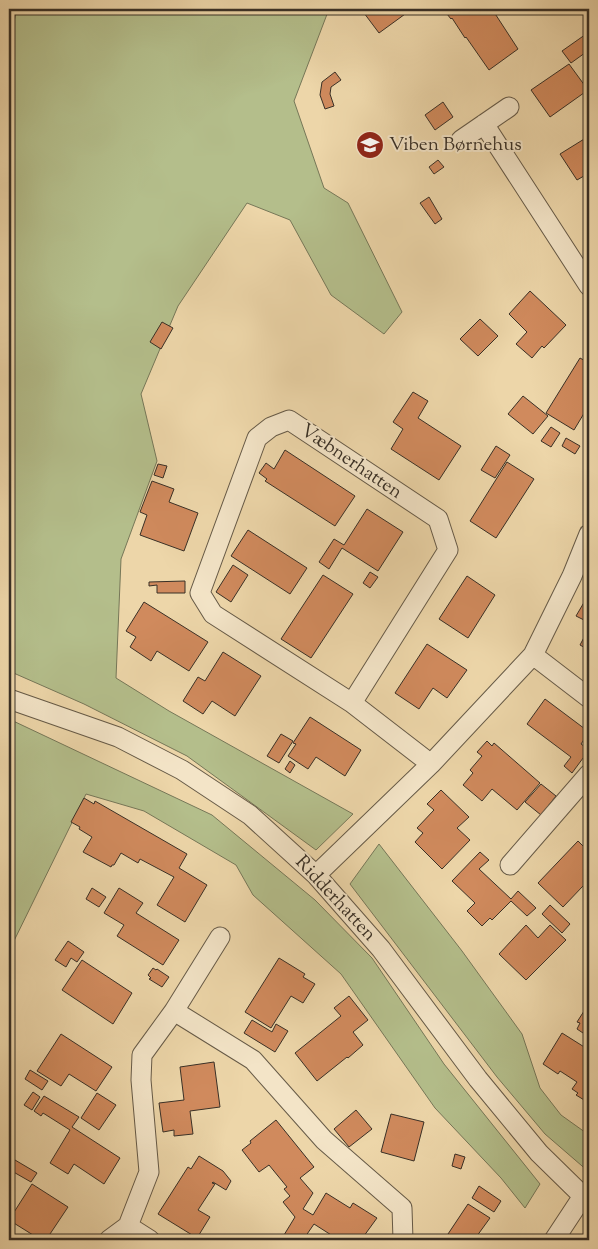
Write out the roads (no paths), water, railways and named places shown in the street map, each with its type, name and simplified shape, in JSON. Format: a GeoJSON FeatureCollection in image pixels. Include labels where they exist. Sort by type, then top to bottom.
{"type":"FeatureCollection","features":[{"type":"Feature","properties":{"kind":"street"},"geometry":{"type":"LineString","coordinates":[[461,140],[509,107]]}},
{"type":"Feature","properties":{"kind":"street"},"geometry":{"type":"LineString","coordinates":[[484,124],[589,286]]}},
{"type":"Feature","properties":{"kind":"street","name":"Væbnerhatten"},"geometry":{"type":"LineString","coordinates":[[352,703],[448,550],[438,520],[289,420],[271,427],[257,438],[200,593],[213,614],[352,703],[431,764]]}},
{"type":"Feature","properties":{"kind":"street"},"geometry":{"type":"LineString","coordinates":[[316,875],[431,764],[533,655],[572,576],[589,534]]}},
{"type":"Feature","properties":{"kind":"street"},"geometry":{"type":"LineString","coordinates":[[533,655],[589,698]]}},
{"type":"Feature","properties":{"kind":"street","name":"Ridderhatten"},"geometry":{"type":"LineString","coordinates":[[9,699],[118,737],[182,770],[250,815],[316,875],[381,949],[478,1079],[533,1146],[586,1199],[554,1240]]}},
{"type":"Feature","properties":{"kind":"street"},"geometry":{"type":"LineString","coordinates":[[510,865],[589,774]]}},
{"type":"Feature","properties":{"kind":"street"},"geometry":{"type":"LineString","coordinates":[[108,1240],[128,1226],[148,1172],[141,1080],[142,1055],[174,1011],[220,937]]}},
{"type":"Feature","properties":{"kind":"street"},"geometry":{"type":"LineString","coordinates":[[174,1011],[253,1060],[324,1140],[402,1208],[404,1240]]}},
{"type":"Feature","properties":{"kind":"street"},"geometry":{"type":"LineString","coordinates":[[128,1226],[150,1240]]}},
{"type":"Feature","properties":{"kind":"place","name":"Viben Børnehus"},"geometry":{"type":"Point","coordinates":[370,145]}}]}
